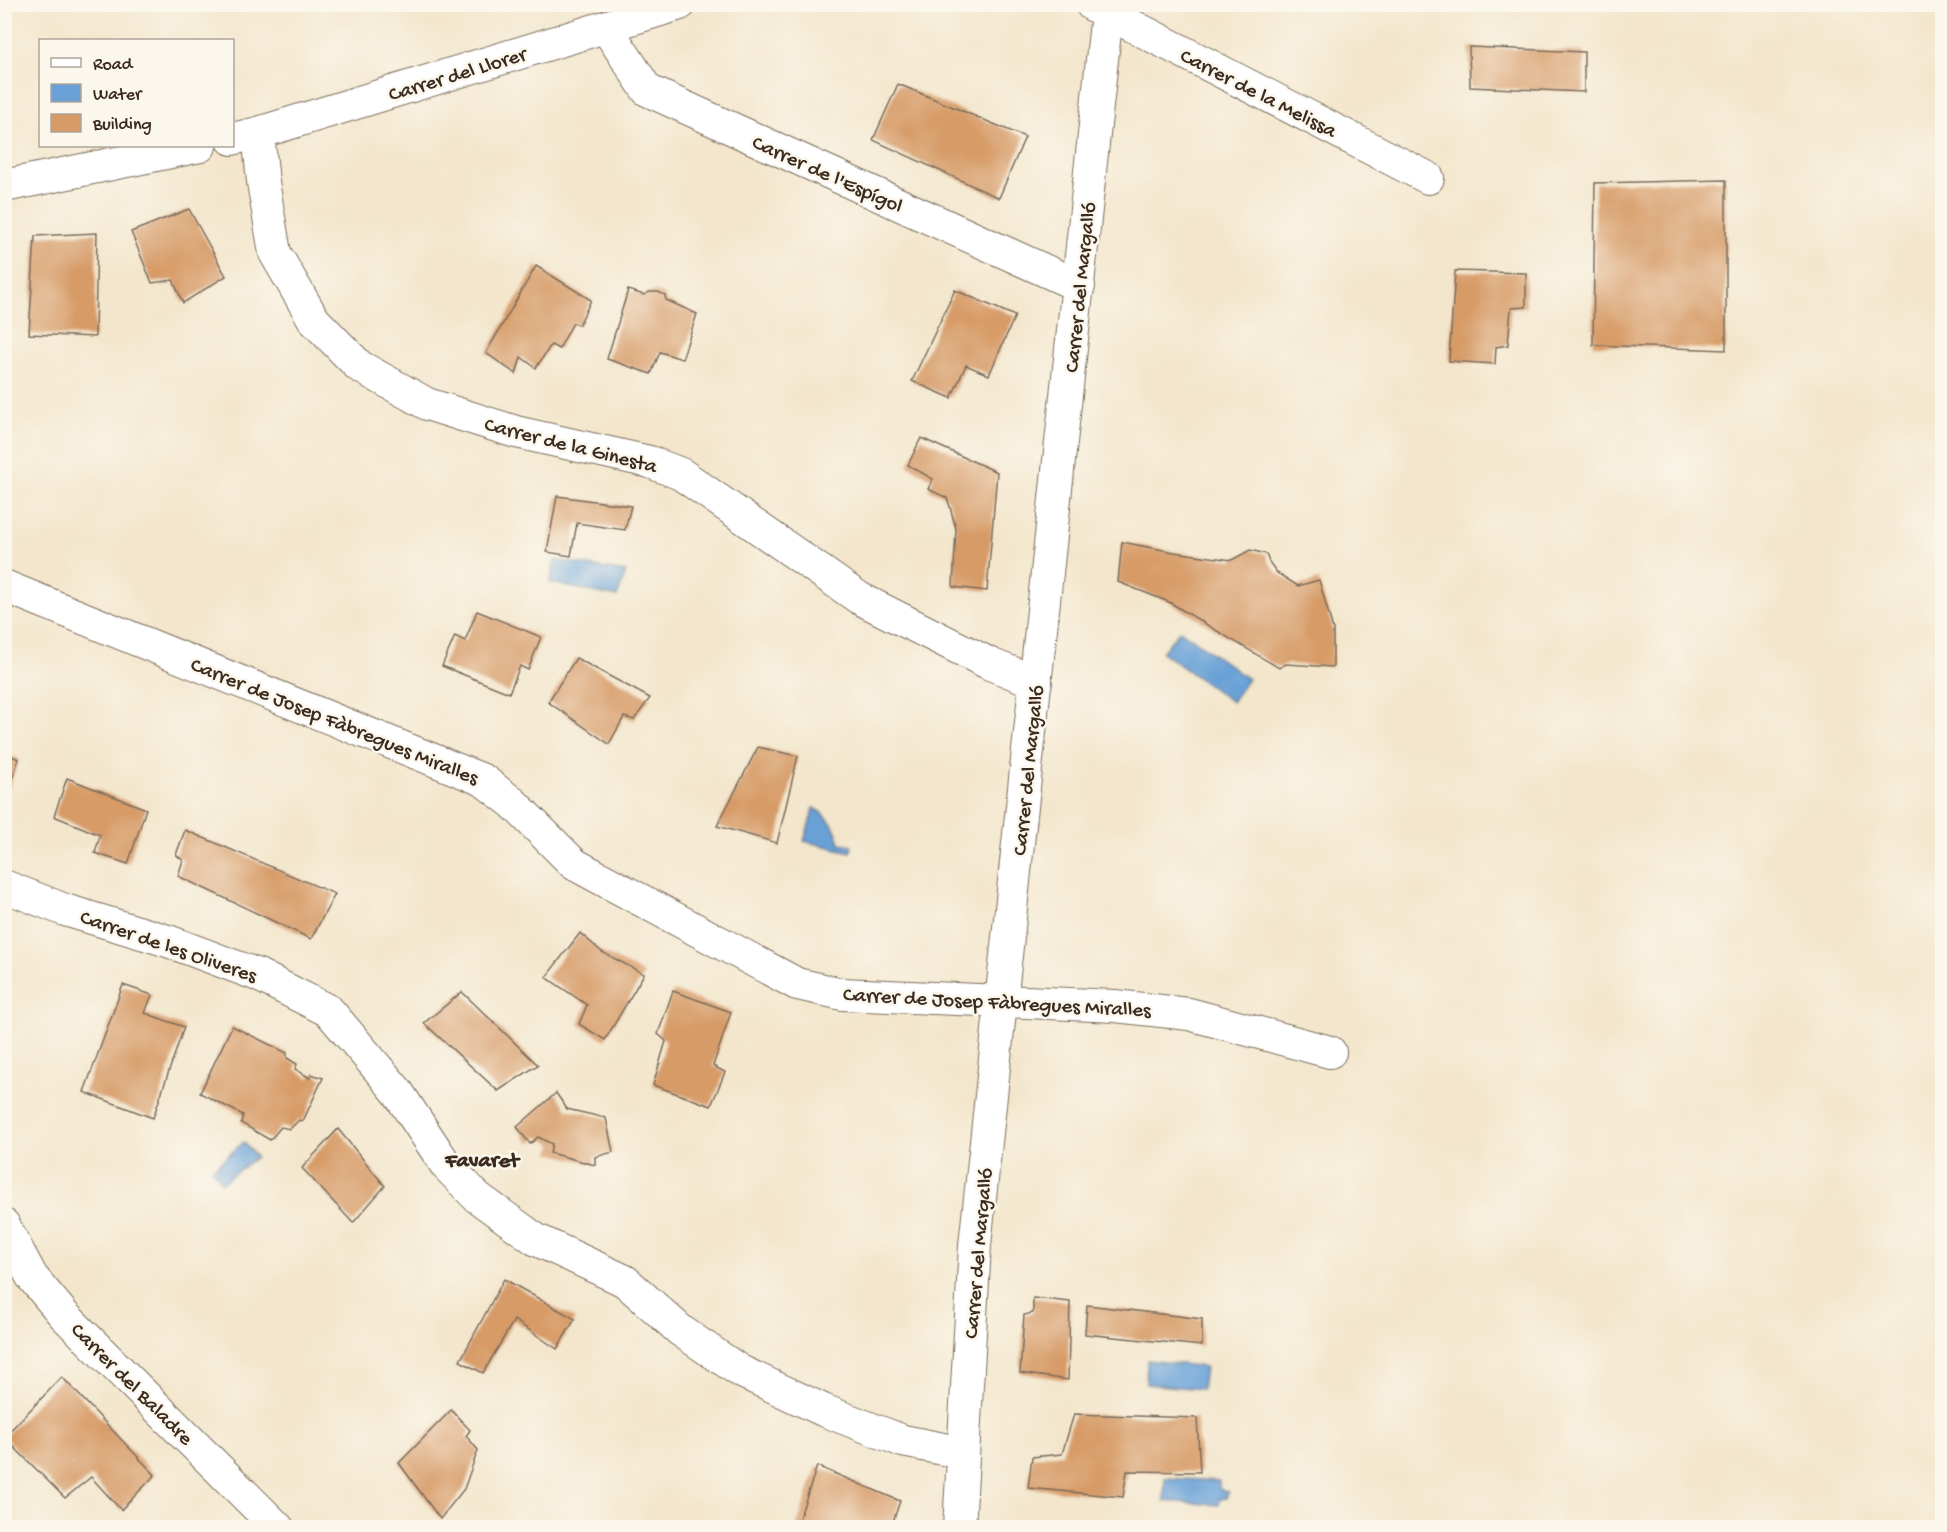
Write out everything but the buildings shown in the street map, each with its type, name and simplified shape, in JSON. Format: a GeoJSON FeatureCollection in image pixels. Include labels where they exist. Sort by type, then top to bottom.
{"type":"FeatureCollection","features":[{"type":"Feature","properties":{"kind":"street","name":"Carrer del Llorer"},"geometry":{"type":"LineString","coordinates":[[245,136],[680,4]]}},
{"type":"Feature","properties":{"kind":"street","name":"Carrer de la Melissa"},"geometry":{"type":"LineString","coordinates":[[1099,9],[1428,178]]}},
{"type":"Feature","properties":{"kind":"street","name":"Carrer del Margalló"},"geometry":{"type":"LineString","coordinates":[[959,1527],[975,1245],[1079,286],[1099,9]]}},
{"type":"Feature","properties":{"kind":"street","name":"Carrer de l'Espígol"},"geometry":{"type":"LineString","coordinates":[[606,27],[647,90],[1079,286]]}},
{"type":"Feature","properties":{"kind":"street","name":"Carrer de la Ginesta"},"geometry":{"type":"LineString","coordinates":[[245,136],[263,182],[275,253],[314,320],[359,366],[427,404],[516,432],[650,462],[681,474],[859,598],[990,664],[1036,682]]}},
{"type":"Feature","properties":{"kind":"street"},"geometry":{"type":"LineString","coordinates":[[4,186],[195,147]]}},
{"type":"Feature","properties":{"kind":"street","name":"Carrer de Josep Fàbregues Miralles"},"geometry":{"type":"LineString","coordinates":[[4,586],[483,780],[513,803],[574,864],[797,984],[842,994],[1115,1006],[1188,1014],[1330,1052]]}},
{"type":"Feature","properties":{"kind":"street","name":"Carrer de les Oliveres"},"geometry":{"type":"LineString","coordinates":[[4,886],[65,910],[168,941],[258,975],[329,1011],[397,1090],[446,1165],[477,1197],[535,1239],[625,1281],[681,1331],[740,1371],[823,1410],[903,1441],[963,1453]]}},
{"type":"Feature","properties":{"kind":"street","name":"Carrer del Baladre"},"geometry":{"type":"LineString","coordinates":[[4,1225],[32,1277],[64,1315],[278,1527]]}},
{"type":"Feature","properties":{"kind":"water"},"geometry":{"type":"Polygon","coordinates":[[[555,560],[626,572],[617,597],[550,583],[555,560]]]}},
{"type":"Feature","properties":{"kind":"water"},"geometry":{"type":"Polygon","coordinates":[[[1180,630],[1248,679],[1232,702],[1162,652],[1180,630]]]}},
{"type":"Feature","properties":{"kind":"water"},"geometry":{"type":"Polygon","coordinates":[[[814,808],[831,823],[840,843],[852,846],[851,852],[804,841],[814,808]]]}},
{"type":"Feature","properties":{"kind":"water"},"geometry":{"type":"Polygon","coordinates":[[[244,1142],[256,1157],[222,1183],[212,1169],[244,1142]]]}},
{"type":"Feature","properties":{"kind":"water"},"geometry":{"type":"Polygon","coordinates":[[[1147,1360],[1205,1367],[1202,1389],[1146,1384],[1147,1360]]]}},
{"type":"Feature","properties":{"kind":"water"},"geometry":{"type":"Polygon","coordinates":[[[1165,1478],[1219,1481],[1219,1489],[1228,1492],[1226,1498],[1220,1499],[1219,1505],[1164,1501],[1165,1478]]]}},
{"type":"Feature","properties":{"kind":"district","name":"Favaret"},"geometry":{"type":"Point","coordinates":[482,1158]}}]}
